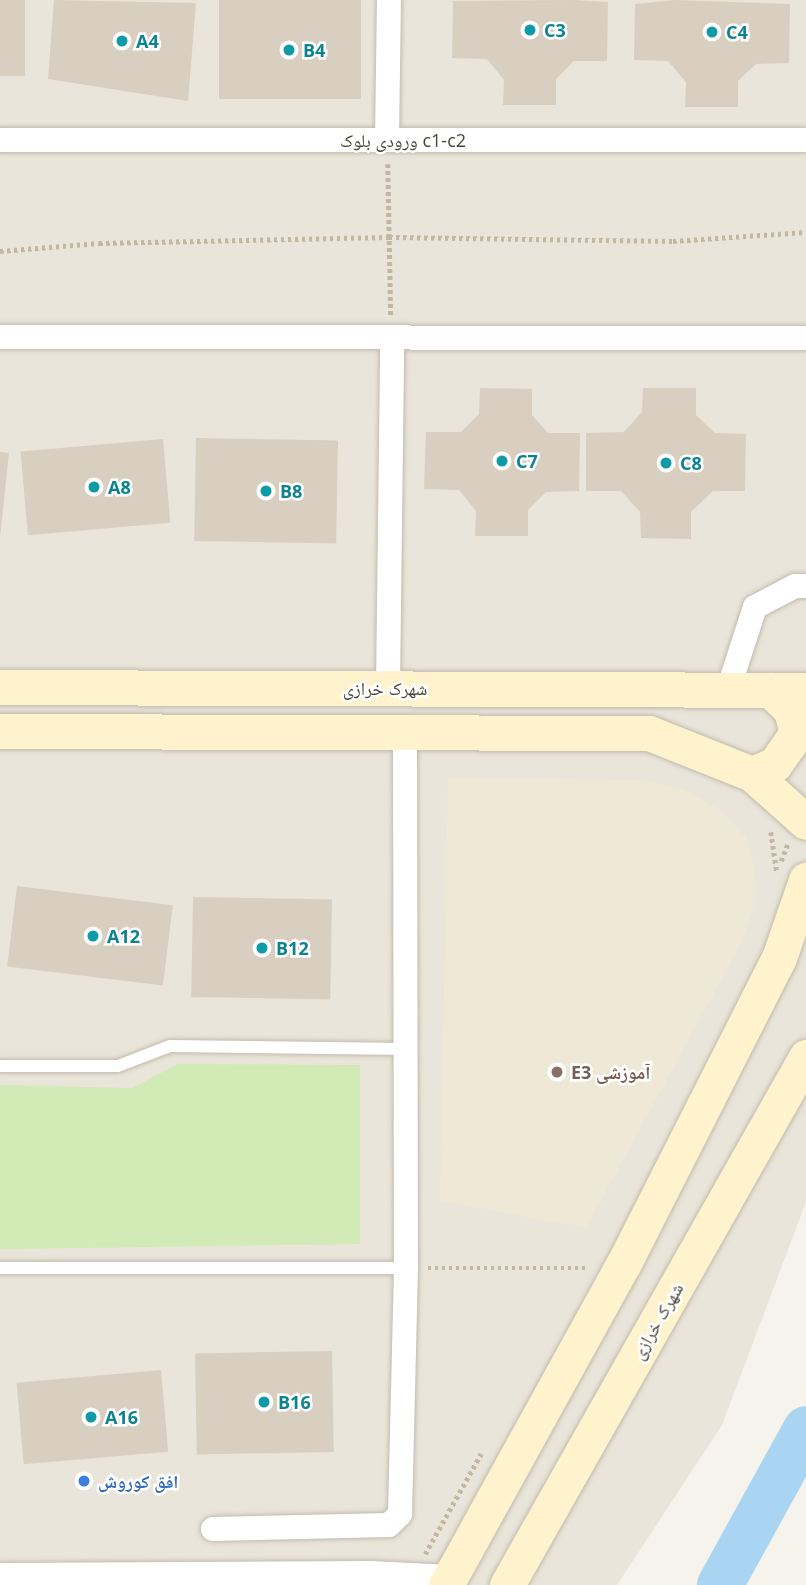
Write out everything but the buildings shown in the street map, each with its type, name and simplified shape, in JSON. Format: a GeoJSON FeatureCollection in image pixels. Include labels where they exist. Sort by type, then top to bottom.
{"type":"FeatureCollection","features":[{"type":"Feature","properties":{"kind":"street"},"geometry":{"type":"LineString","coordinates":[[387,140],[389,0]]}},
{"type":"Feature","properties":{"kind":"street","name":"ورودی بلوک c1-c2"},"geometry":{"type":"LineString","coordinates":[[0,140],[806,140]]}},
{"type":"Feature","properties":{"kind":"street"},"geometry":{"type":"LineString","coordinates":[[0,337],[806,338]]}},
{"type":"Feature","properties":{"kind":"street"},"geometry":{"type":"LineString","coordinates":[[388,688],[392,338]]}},
{"type":"Feature","properties":{"kind":"street"},"geometry":{"type":"LineString","coordinates":[[727,690],[755,607],[795,586],[806,586]]}},
{"type":"Feature","properties":{"kind":"street","name":"شهرک خرازی"},"geometry":{"type":"LineString","coordinates":[[0,687],[806,690]]}},
{"type":"Feature","properties":{"kind":"street"},"geometry":{"type":"LineString","coordinates":[[752,774],[775,764],[797,733],[791,710],[769,690]]}},
{"type":"Feature","properties":{"kind":"street"},"geometry":{"type":"LineString","coordinates":[[0,731],[649,733],[752,774],[801,819]]}},
{"type":"Feature","properties":{"kind":"street"},"geometry":{"type":"LineString","coordinates":[[213,1529],[389,1525],[397,1522],[406,1268],[405,732]]}},
{"type":"Feature","properties":{"kind":"street"},"geometry":{"type":"LineString","coordinates":[[0,1575],[70,1580],[374,1579],[413,1575],[448,1581],[608,1261],[779,958],[790,882]]}},
{"type":"Feature","properties":{"kind":"street","name":"شهرک خرازی"},"geometry":{"type":"LineString","coordinates":[[507,1585],[806,1057]]}},
{"type":"Feature","properties":{"kind":"lane"},"geometry":{"type":"LineString","coordinates":[[0,1066],[118,1066],[170,1046],[406,1049]]}},
{"type":"Feature","properties":{"kind":"lane"},"geometry":{"type":"LineString","coordinates":[[0,1268],[406,1268]]}},
{"type":"Feature","properties":{"kind":"path"},"geometry":{"type":"LineString","coordinates":[[387,140],[392,338]]}},
{"type":"Feature","properties":{"kind":"path"},"geometry":{"type":"LineString","coordinates":[[0,251],[99,243],[389,237],[673,240],[806,232]]}},
{"type":"Feature","properties":{"kind":"path"},"geometry":{"type":"LineString","coordinates":[[790,882],[801,819]]}},
{"type":"Feature","properties":{"kind":"path"},"geometry":{"type":"LineString","coordinates":[[406,1268],[586,1268],[608,1261]]}},
{"type":"Feature","properties":{"kind":"path"},"geometry":{"type":"LineString","coordinates":[[579,1280],[586,1268],[608,1261]]}},
{"type":"Feature","properties":{"kind":"path"},"geometry":{"type":"LineString","coordinates":[[413,1575],[486,1445]]}},
{"type":"Feature","properties":{"kind":"shaded area"},"geometry":{"type":"Polygon","coordinates":[[[0,0],[806,0],[806,1202],[722,1425],[617,1585],[0,1585],[0,0]]]}},
{"type":"Feature","properties":{"kind":"shaded area","name":"E3 آموزشی"},"geometry":{"type":"Polygon","coordinates":[[[448,778],[642,780],[684,790],[722,811],[746,838],[755,869],[753,909],[741,943],[586,1228],[440,1201],[448,778]]]}},
{"type":"Feature","properties":{"kind":"green space"},"geometry":{"type":"Polygon","coordinates":[[[178,1064],[360,1065],[360,1244],[0,1249],[0,1085],[132,1088],[178,1064]]]}},
{"type":"Feature","properties":{"kind":"waterway"},"geometry":{"type":"LineString","coordinates":[[720,1585],[806,1429]]}},
{"type":"Feature","properties":{"kind":"place","name":"C3"},"geometry":{"type":"Point","coordinates":[530,30]}},
{"type":"Feature","properties":{"kind":"place","name":"C4"},"geometry":{"type":"Point","coordinates":[712,32]}},
{"type":"Feature","properties":{"kind":"place","name":"A4"},"geometry":{"type":"Point","coordinates":[122,41]}},
{"type":"Feature","properties":{"kind":"place","name":"B4"},"geometry":{"type":"Point","coordinates":[289,50]}},
{"type":"Feature","properties":{"kind":"place","name":"C7"},"geometry":{"type":"Point","coordinates":[502,461]}},
{"type":"Feature","properties":{"kind":"place","name":"C8"},"geometry":{"type":"Point","coordinates":[666,463]}},
{"type":"Feature","properties":{"kind":"place","name":"A8"},"geometry":{"type":"Point","coordinates":[94,487]}},
{"type":"Feature","properties":{"kind":"place","name":"B8"},"geometry":{"type":"Point","coordinates":[266,491]}},
{"type":"Feature","properties":{"kind":"place","name":"A12"},"geometry":{"type":"Point","coordinates":[93,936]}},
{"type":"Feature","properties":{"kind":"place","name":"B12"},"geometry":{"type":"Point","coordinates":[262,948]}},
{"type":"Feature","properties":{"kind":"place","name":"E3 آموزشی"},"geometry":{"type":"Point","coordinates":[557,1072]}},
{"type":"Feature","properties":{"kind":"place","name":"B16"},"geometry":{"type":"Point","coordinates":[264,1402]}},
{"type":"Feature","properties":{"kind":"place","name":"A16"},"geometry":{"type":"Point","coordinates":[91,1417]}},
{"type":"Feature","properties":{"kind":"place","name":"افق کوروش"},"geometry":{"type":"Point","coordinates":[84,1481]}}]}
